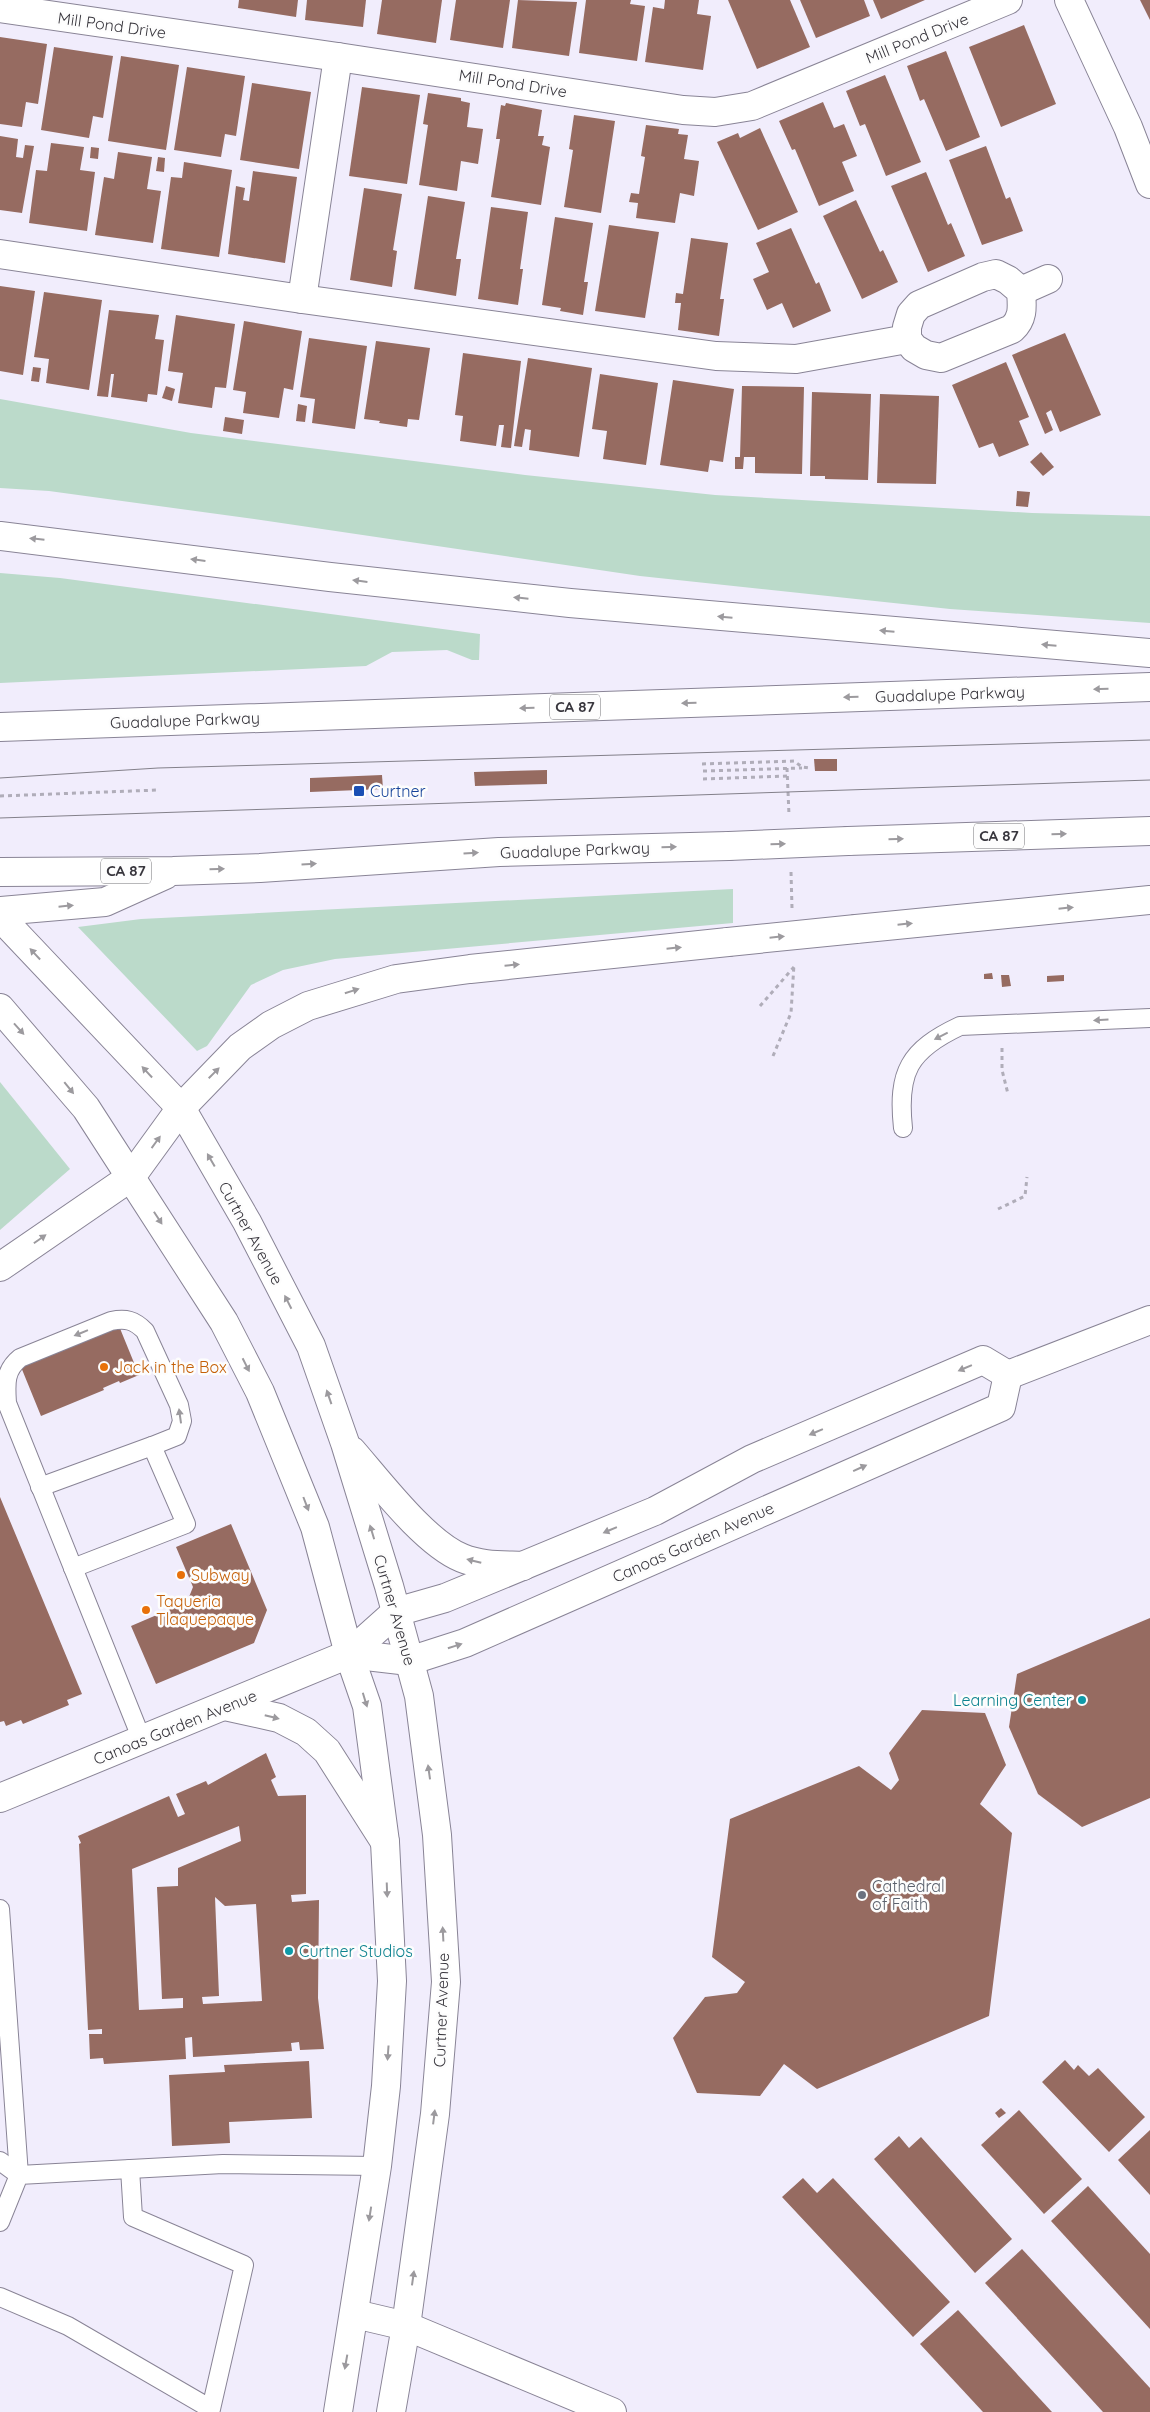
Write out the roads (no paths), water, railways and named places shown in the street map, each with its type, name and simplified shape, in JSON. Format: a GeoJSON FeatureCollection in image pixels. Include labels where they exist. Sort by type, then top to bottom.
{"type":"FeatureCollection","features":[{"type":"Feature","properties":{"kind":"main road","name":"Mill Pond Drive"},"geometry":{"type":"LineString","coordinates":[[0,8],[683,110],[715,112],[752,106],[1008,0]]}},
{"type":"Feature","properties":{"kind":"main road"},"geometry":{"type":"LineString","coordinates":[[1069,0],[1128,126],[1150,184]]}},
{"type":"Feature","properties":{"kind":"main road"},"geometry":{"type":"LineString","coordinates":[[302,299],[338,57]]}},
{"type":"Feature","properties":{"kind":"main road"},"geometry":{"type":"LineString","coordinates":[[0,254],[302,299],[716,356],[796,359],[907,339]]}},
{"type":"Feature","properties":{"kind":"main road"},"geometry":{"type":"LineString","coordinates":[[996,274],[1008,280],[1021,291],[1023,308],[1019,322],[1012,329],[941,358],[926,355],[914,348],[907,339],[907,327],[911,314],[919,304],[983,277],[996,274]]}},
{"type":"Feature","properties":{"kind":"main road"},"geometry":{"type":"LineString","coordinates":[[1021,291],[1048,279]]}},
{"type":"Feature","properties":{"kind":"main road"},"geometry":{"type":"LineString","coordinates":[[0,536],[504,597],[1150,653]]}},
{"type":"Feature","properties":{"kind":"main road","name":"Guadalupe Parkway"},"geometry":{"type":"LineString","coordinates":[[0,727],[1150,687]]}},
{"type":"Feature","properties":{"kind":"main road","name":"Guadalupe Parkway"},"geometry":{"type":"LineString","coordinates":[[0,872],[173,871],[260,868],[499,852],[1150,831]]}},
{"type":"Feature","properties":{"kind":"main road"},"geometry":{"type":"LineString","coordinates":[[0,911],[105,902],[173,871]]}},
{"type":"Feature","properties":{"kind":"main road"},"geometry":{"type":"LineString","coordinates":[[0,1266],[131,1177],[181,1108],[240,1047],[272,1025],[308,1006],[349,992],[396,979],[470,969],[1150,900]]}},
{"type":"Feature","properties":{"kind":"main road","name":"Curtner Avenue"},"geometry":{"type":"LineString","coordinates":[[0,917],[181,1108],[247,1222],[311,1346],[345,1443],[396,1612],[419,1696],[437,1835],[446,1982],[435,2114],[406,2326],[391,2412]]}},
{"type":"Feature","properties":{"kind":"main road"},"geometry":{"type":"LineString","coordinates":[[0,1008],[86,1108],[224,1322],[260,1392],[315,1528],[349,1654],[367,1706],[385,1842],[392,1981],[386,2086],[377,2166],[338,2412]]}},
{"type":"Feature","properties":{"kind":"main road"},"geometry":{"type":"LineString","coordinates":[[1008,1376],[1150,1320]]}},
{"type":"Feature","properties":{"kind":"main road","name":"Canoas Garden Avenue"},"geometry":{"type":"LineString","coordinates":[[0,1798],[349,1654],[396,1612],[445,1598],[655,1511],[752,1459],[983,1360],[1008,1376],[1001,1407],[465,1643],[409,1661],[349,1654]]}},
{"type":"Feature","properties":{"kind":"main road"},"geometry":{"type":"LineString","coordinates":[[345,1443],[417,1525],[450,1551],[462,1558],[488,1565],[523,1566]]}},
{"type":"Feature","properties":{"kind":"main road"},"geometry":{"type":"LineString","coordinates":[[225,1706],[279,1718],[306,1732],[327,1751],[385,1842]]}},
{"type":"Feature","properties":{"kind":"main road"},"geometry":{"type":"LineString","coordinates":[[355,2314],[406,2326],[612,2412]]}},
{"type":"Feature","properties":{"kind":"lane"},"geometry":{"type":"LineString","coordinates":[[903,1128],[900,1100],[906,1072],[918,1053],[935,1038],[960,1026],[1150,1018]]}},
{"type":"Feature","properties":{"kind":"lane"},"geometry":{"type":"LineString","coordinates":[[40,1487],[177,1436],[182,1421],[178,1405],[145,1331],[136,1322],[126,1318],[111,1321],[20,1358],[13,1364],[6,1377],[7,1403],[40,1487],[142,1740]]}},
{"type":"Feature","properties":{"kind":"lane"},"geometry":{"type":"LineString","coordinates":[[73,1568],[186,1524],[152,1446]]}},
{"type":"Feature","properties":{"kind":"lane"},"geometry":{"type":"LineString","coordinates":[[0,1909],[19,2175],[0,2222]]}},
{"type":"Feature","properties":{"kind":"lane"},"geometry":{"type":"LineString","coordinates":[[0,2161],[19,2175],[223,2164],[377,2166]]}},
{"type":"Feature","properties":{"kind":"lane"},"geometry":{"type":"LineString","coordinates":[[0,2297],[68,2326],[211,2409],[244,2265],[133,2217],[130,2169]]}},
{"type":"Feature","properties":{"kind":"tram line"},"geometry":{"type":"LineString","coordinates":[[0,778],[158,768],[1150,740]]}},
{"type":"Feature","properties":{"kind":"tram line"},"geometry":{"type":"LineString","coordinates":[[0,818],[1150,780]]}},
{"type":"Feature","properties":{"kind":"place","name":"Curtner"},"geometry":{"type":"Point","coordinates":[359,791]}},
{"type":"Feature","properties":{"kind":"place","name":"Jack in the Box"},"geometry":{"type":"Point","coordinates":[104,1367]}},
{"type":"Feature","properties":{"kind":"place","name":"Subway"},"geometry":{"type":"Point","coordinates":[181,1575]}},
{"type":"Feature","properties":{"kind":"place","name":"Taqueria Tlaquepaque"},"geometry":{"type":"Point","coordinates":[146,1610]}},
{"type":"Feature","properties":{"kind":"place","name":"Learning Center"},"geometry":{"type":"Point","coordinates":[1082,1700]}},
{"type":"Feature","properties":{"kind":"place","name":"Cathedral of Faith"},"geometry":{"type":"Point","coordinates":[862,1895]}},
{"type":"Feature","properties":{"kind":"place","name":"Curtner Studios"},"geometry":{"type":"Point","coordinates":[289,1951]}}]}
